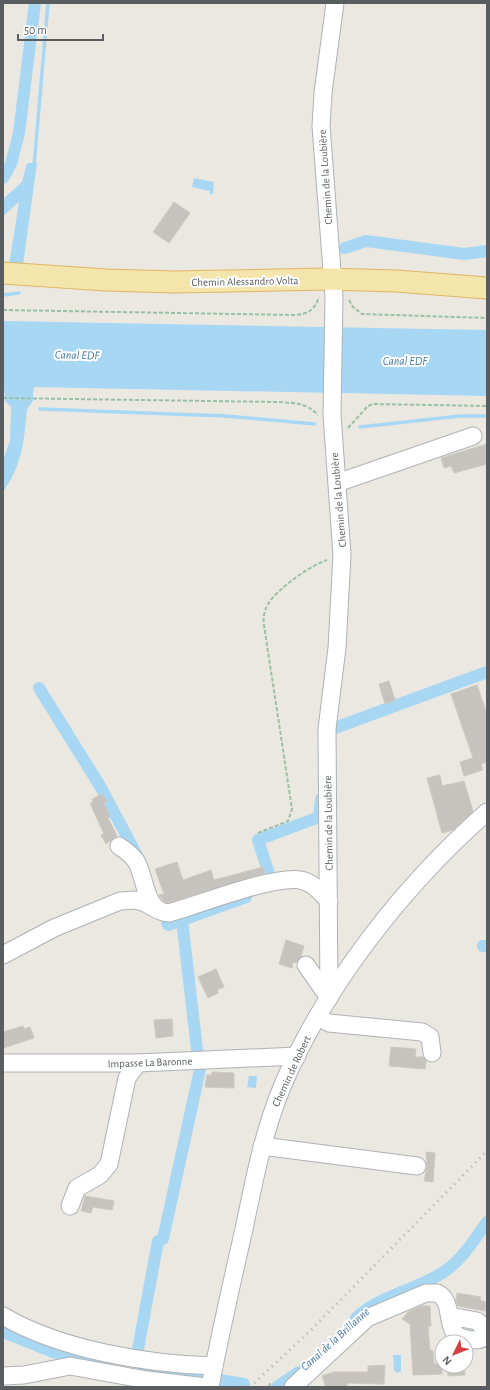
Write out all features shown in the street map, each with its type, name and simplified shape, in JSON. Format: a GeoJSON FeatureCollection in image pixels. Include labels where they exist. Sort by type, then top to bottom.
{"type":"FeatureCollection","features":[{"type":"Feature","properties":{"kind":"main road","name":"Chemin Alessandro Volta"},"geometry":{"type":"LineString","coordinates":[[3,273],[106,280],[174,282],[334,284],[396,281],[487,288]]}},
{"type":"Feature","properties":{"kind":"street","name":"Chemin de la Loubière"},"geometry":{"type":"LineString","coordinates":[[329,998],[327,729],[337,648],[342,558],[332,415],[334,284],[321,126],[323,93],[335,3]]}},
{"type":"Feature","properties":{"kind":"street"},"geometry":{"type":"LineString","coordinates":[[337,483],[473,436]]}},
{"type":"Feature","properties":{"kind":"street","name":"Chemin de Robert"},"geometry":{"type":"LineString","coordinates":[[210,1387],[262,1146],[282,1087],[317,1017],[380,925],[418,880],[448,848],[487,812]]}},
{"type":"Feature","properties":{"kind":"street"},"geometry":{"type":"LineString","coordinates":[[119,846],[136,861],[150,899],[160,911]]}},
{"type":"Feature","properties":{"kind":"street"},"geometry":{"type":"LineString","coordinates":[[3,955],[54,928],[120,902],[136,900],[160,911],[169,913],[269,882],[289,879],[299,880],[313,885],[329,901]]}},
{"type":"Feature","properties":{"kind":"street"},"geometry":{"type":"LineString","coordinates":[[306,965],[329,998]]}},
{"type":"Feature","properties":{"kind":"street"},"geometry":{"type":"LineString","coordinates":[[317,1017],[329,1023],[422,1032],[430,1037],[432,1053]]}},
{"type":"Feature","properties":{"kind":"street","name":"Impasse La Baronne"},"geometry":{"type":"LineString","coordinates":[[3,1063],[138,1063],[297,1056]]}},
{"type":"Feature","properties":{"kind":"street"},"geometry":{"type":"LineString","coordinates":[[70,1206],[78,1188],[100,1175],[109,1164],[127,1078],[138,1063]]}},
{"type":"Feature","properties":{"kind":"street"},"geometry":{"type":"LineString","coordinates":[[262,1146],[417,1166]]}},
{"type":"Feature","properties":{"kind":"street"},"geometry":{"type":"LineString","coordinates":[[294,1387],[363,1322],[378,1313],[426,1294],[434,1292],[443,1298],[450,1316],[451,1329],[456,1335],[466,1339],[481,1339]]}},
{"type":"Feature","properties":{"kind":"street"},"geometry":{"type":"LineString","coordinates":[[3,1316],[56,1339],[98,1352],[183,1365],[214,1366]]}},
{"type":"Feature","properties":{"kind":"street"},"geometry":{"type":"LineString","coordinates":[[3,1376],[24,1375],[70,1366],[147,1380],[206,1387]]}},
{"type":"Feature","properties":{"kind":"path"},"geometry":{"type":"LineString","coordinates":[[3,310],[306,315],[313,310],[334,284],[350,303],[362,314],[487,318]]}},
{"type":"Feature","properties":{"kind":"path"},"geometry":{"type":"LineString","coordinates":[[3,398],[301,404],[310,407],[333,437],[372,404],[487,406]]}},
{"type":"Feature","properties":{"kind":"path"},"geometry":{"type":"LineString","coordinates":[[258,833],[288,821],[292,808],[264,625],[264,612],[273,598],[312,567],[324,561],[342,558]]}},
{"type":"Feature","properties":{"kind":"path"},"geometry":{"type":"LineString","coordinates":[[269,1387],[270,1383]]}},
{"type":"Feature","properties":{"kind":"water"},"geometry":{"type":"Polygon","coordinates":[[[27,163],[37,163],[23,265],[9,265],[19,202],[3,216],[3,199],[22,182],[27,163]]]}},
{"type":"Feature","properties":{"kind":"water"},"geometry":{"type":"Polygon","coordinates":[[[194,178],[214,182],[213,194],[210,194],[210,191],[192,187],[194,178]]]}},
{"type":"Feature","properties":{"kind":"water","name":"Canal EDF"},"geometry":{"type":"Polygon","coordinates":[[[3,321],[487,330],[487,396],[34,387],[33,400],[27,410],[21,453],[14,472],[3,492],[3,461],[10,440],[11,407],[5,401],[3,386],[3,321]]]}},
{"type":"Feature","properties":{"kind":"water"},"geometry":{"type":"Polygon","coordinates":[[[249,1076],[257,1076],[256,1088],[247,1087],[249,1076]]]}},
{"type":"Feature","properties":{"kind":"water"},"geometry":{"type":"Polygon","coordinates":[[[393,1355],[401,1355],[401,1371],[398,1373],[394,1371],[393,1355]]]}},
{"type":"Feature","properties":{"kind":"building"},"geometry":{"type":"Polygon","coordinates":[[[174,202],[190,213],[169,243],[153,232],[174,202]]]}},
{"type":"Feature","properties":{"kind":"building"},"geometry":{"type":"Polygon","coordinates":[[[487,444],[487,464],[454,473],[451,466],[444,468],[441,458],[487,444]]]}},
{"type":"Feature","properties":{"kind":"building"},"geometry":{"type":"Polygon","coordinates":[[[389,681],[395,700],[385,704],[379,684],[389,681]]]}},
{"type":"Feature","properties":{"kind":"building"},"geometry":{"type":"Polygon","coordinates":[[[477,685],[487,714],[487,762],[481,764],[483,770],[464,776],[460,762],[473,758],[451,694],[477,685]]]}},
{"type":"Feature","properties":{"kind":"building"},"geometry":{"type":"Polygon","coordinates":[[[440,775],[442,786],[464,781],[473,811],[453,830],[442,833],[427,778],[440,775]]]}},
{"type":"Feature","properties":{"kind":"building"},"geometry":{"type":"Polygon","coordinates":[[[102,794],[107,801],[104,803],[110,817],[108,818],[117,836],[106,844],[101,835],[104,834],[90,803],[93,802],[92,799],[102,794]]]}},
{"type":"Feature","properties":{"kind":"building"},"geometry":{"type":"Polygon","coordinates":[[[177,862],[183,880],[211,870],[214,880],[263,867],[265,873],[169,903],[165,902],[159,895],[164,894],[155,869],[177,862]]]}},
{"type":"Feature","properties":{"kind":"building"},"geometry":{"type":"Polygon","coordinates":[[[286,940],[304,946],[301,957],[296,963],[293,962],[292,968],[279,964],[286,940]]]}},
{"type":"Feature","properties":{"kind":"building"},"geometry":{"type":"Polygon","coordinates":[[[216,969],[224,987],[217,990],[218,993],[208,998],[198,977],[216,969]]]}},
{"type":"Feature","properties":{"kind":"building"},"geometry":{"type":"Polygon","coordinates":[[[172,1019],[173,1036],[156,1038],[154,1020],[172,1019]]]}},
{"type":"Feature","properties":{"kind":"building"},"geometry":{"type":"Polygon","coordinates":[[[23,1026],[24,1029],[30,1027],[34,1038],[3,1048],[3,1032],[23,1026]]]}},
{"type":"Feature","properties":{"kind":"building"},"geometry":{"type":"Polygon","coordinates":[[[391,1047],[416,1049],[415,1057],[423,1057],[426,1061],[425,1069],[389,1066],[391,1047]]]}},
{"type":"Feature","properties":{"kind":"building"},"geometry":{"type":"Polygon","coordinates":[[[212,1072],[234,1073],[234,1088],[205,1087],[207,1075],[212,1075],[212,1072]]]}},
{"type":"Feature","properties":{"kind":"building"},"geometry":{"type":"Polygon","coordinates":[[[426,1152],[435,1153],[433,1182],[424,1181],[427,1167],[426,1152]]]}},
{"type":"Feature","properties":{"kind":"building"},"geometry":{"type":"Polygon","coordinates":[[[85,1196],[114,1201],[112,1210],[93,1207],[91,1213],[81,1211],[85,1196]]]}},
{"type":"Feature","properties":{"kind":"building"},"geometry":{"type":"Polygon","coordinates":[[[457,1293],[481,1297],[480,1300],[486,1302],[485,1311],[458,1306],[456,1300],[457,1293]]]}},
{"type":"Feature","properties":{"kind":"building"},"geometry":{"type":"Polygon","coordinates":[[[422,1306],[430,1306],[431,1326],[428,1327],[430,1350],[433,1351],[434,1374],[442,1374],[413,1375],[410,1324],[402,1319],[408,1312],[422,1306]]]}},
{"type":"Feature","properties":{"kind":"building"},"geometry":{"type":"Polygon","coordinates":[[[385,1365],[384,1384],[347,1383],[347,1387],[326,1387],[322,1376],[334,1372],[368,1372],[368,1366],[385,1365]]]}},
{"type":"Feature","properties":{"kind":"building"},"geometry":{"type":"Polygon","coordinates":[[[448,1374],[465,1375],[448,1376],[448,1374]]]}},
{"type":"Feature","properties":{"kind":"waterway"},"geometry":{"type":"LineString","coordinates":[[3,178],[11,164],[19,133],[35,3]]}},
{"type":"Feature","properties":{"kind":"waterway"},"geometry":{"type":"LineString","coordinates":[[34,166],[48,3]]}},
{"type":"Feature","properties":{"kind":"waterway"},"geometry":{"type":"LineString","coordinates":[[345,248],[366,241],[464,254],[487,251]]}},
{"type":"Feature","properties":{"kind":"waterway"},"geometry":{"type":"LineString","coordinates":[[3,295],[19,293]]}},
{"type":"Feature","properties":{"kind":"waterway"},"geometry":{"type":"LineString","coordinates":[[40,409],[226,416],[315,424]]}},
{"type":"Feature","properties":{"kind":"waterway"},"geometry":{"type":"LineString","coordinates":[[360,427],[460,416],[487,416]]}},
{"type":"Feature","properties":{"kind":"waterway"},"geometry":{"type":"LineString","coordinates":[[332,729],[487,672]]}},
{"type":"Feature","properties":{"kind":"waterway"},"geometry":{"type":"LineString","coordinates":[[39,688],[100,786],[140,861]]}},
{"type":"Feature","properties":{"kind":"waterway"},"geometry":{"type":"LineString","coordinates":[[271,880],[258,840],[319,817],[321,799]]}},
{"type":"Feature","properties":{"kind":"waterway"},"geometry":{"type":"LineString","coordinates":[[182,920],[246,897]]}},
{"type":"Feature","properties":{"kind":"waterway"},"geometry":{"type":"LineString","coordinates":[[167,923],[168,925],[182,920],[198,1058]]}},
{"type":"Feature","properties":{"kind":"waterway"},"geometry":{"type":"LineString","coordinates":[[138,1349],[158,1241],[163,1239],[201,1065]]}},
{"type":"Feature","properties":{"kind":"waterway","name":"Canal de la Brillanne"},"geometry":{"type":"LineString","coordinates":[[356,1318],[377,1303],[425,1282],[448,1269],[464,1253],[487,1222]]}},
{"type":"Feature","properties":{"kind":"waterway","name":"Canal de la Brillanne"},"geometry":{"type":"LineString","coordinates":[[3,1332],[53,1352],[109,1362]]}},
{"type":"Feature","properties":{"kind":"waterway","name":"Canal de la Brillanne"},"geometry":{"type":"LineString","coordinates":[[143,1368],[201,1378]]}},
{"type":"Feature","properties":{"kind":"waterway","name":"Canal de la Brillanne"},"geometry":{"type":"LineString","coordinates":[[277,1387],[299,1372]]}},
{"type":"Feature","properties":{"kind":"waterway"},"geometry":{"type":"LineString","coordinates":[[220,1380],[244,1384]]}},
{"type":"Feature","properties":{"kind":"railway"},"geometry":{"type":"LineString","coordinates":[[250,1387],[309,1332],[487,1151]]}}]}
